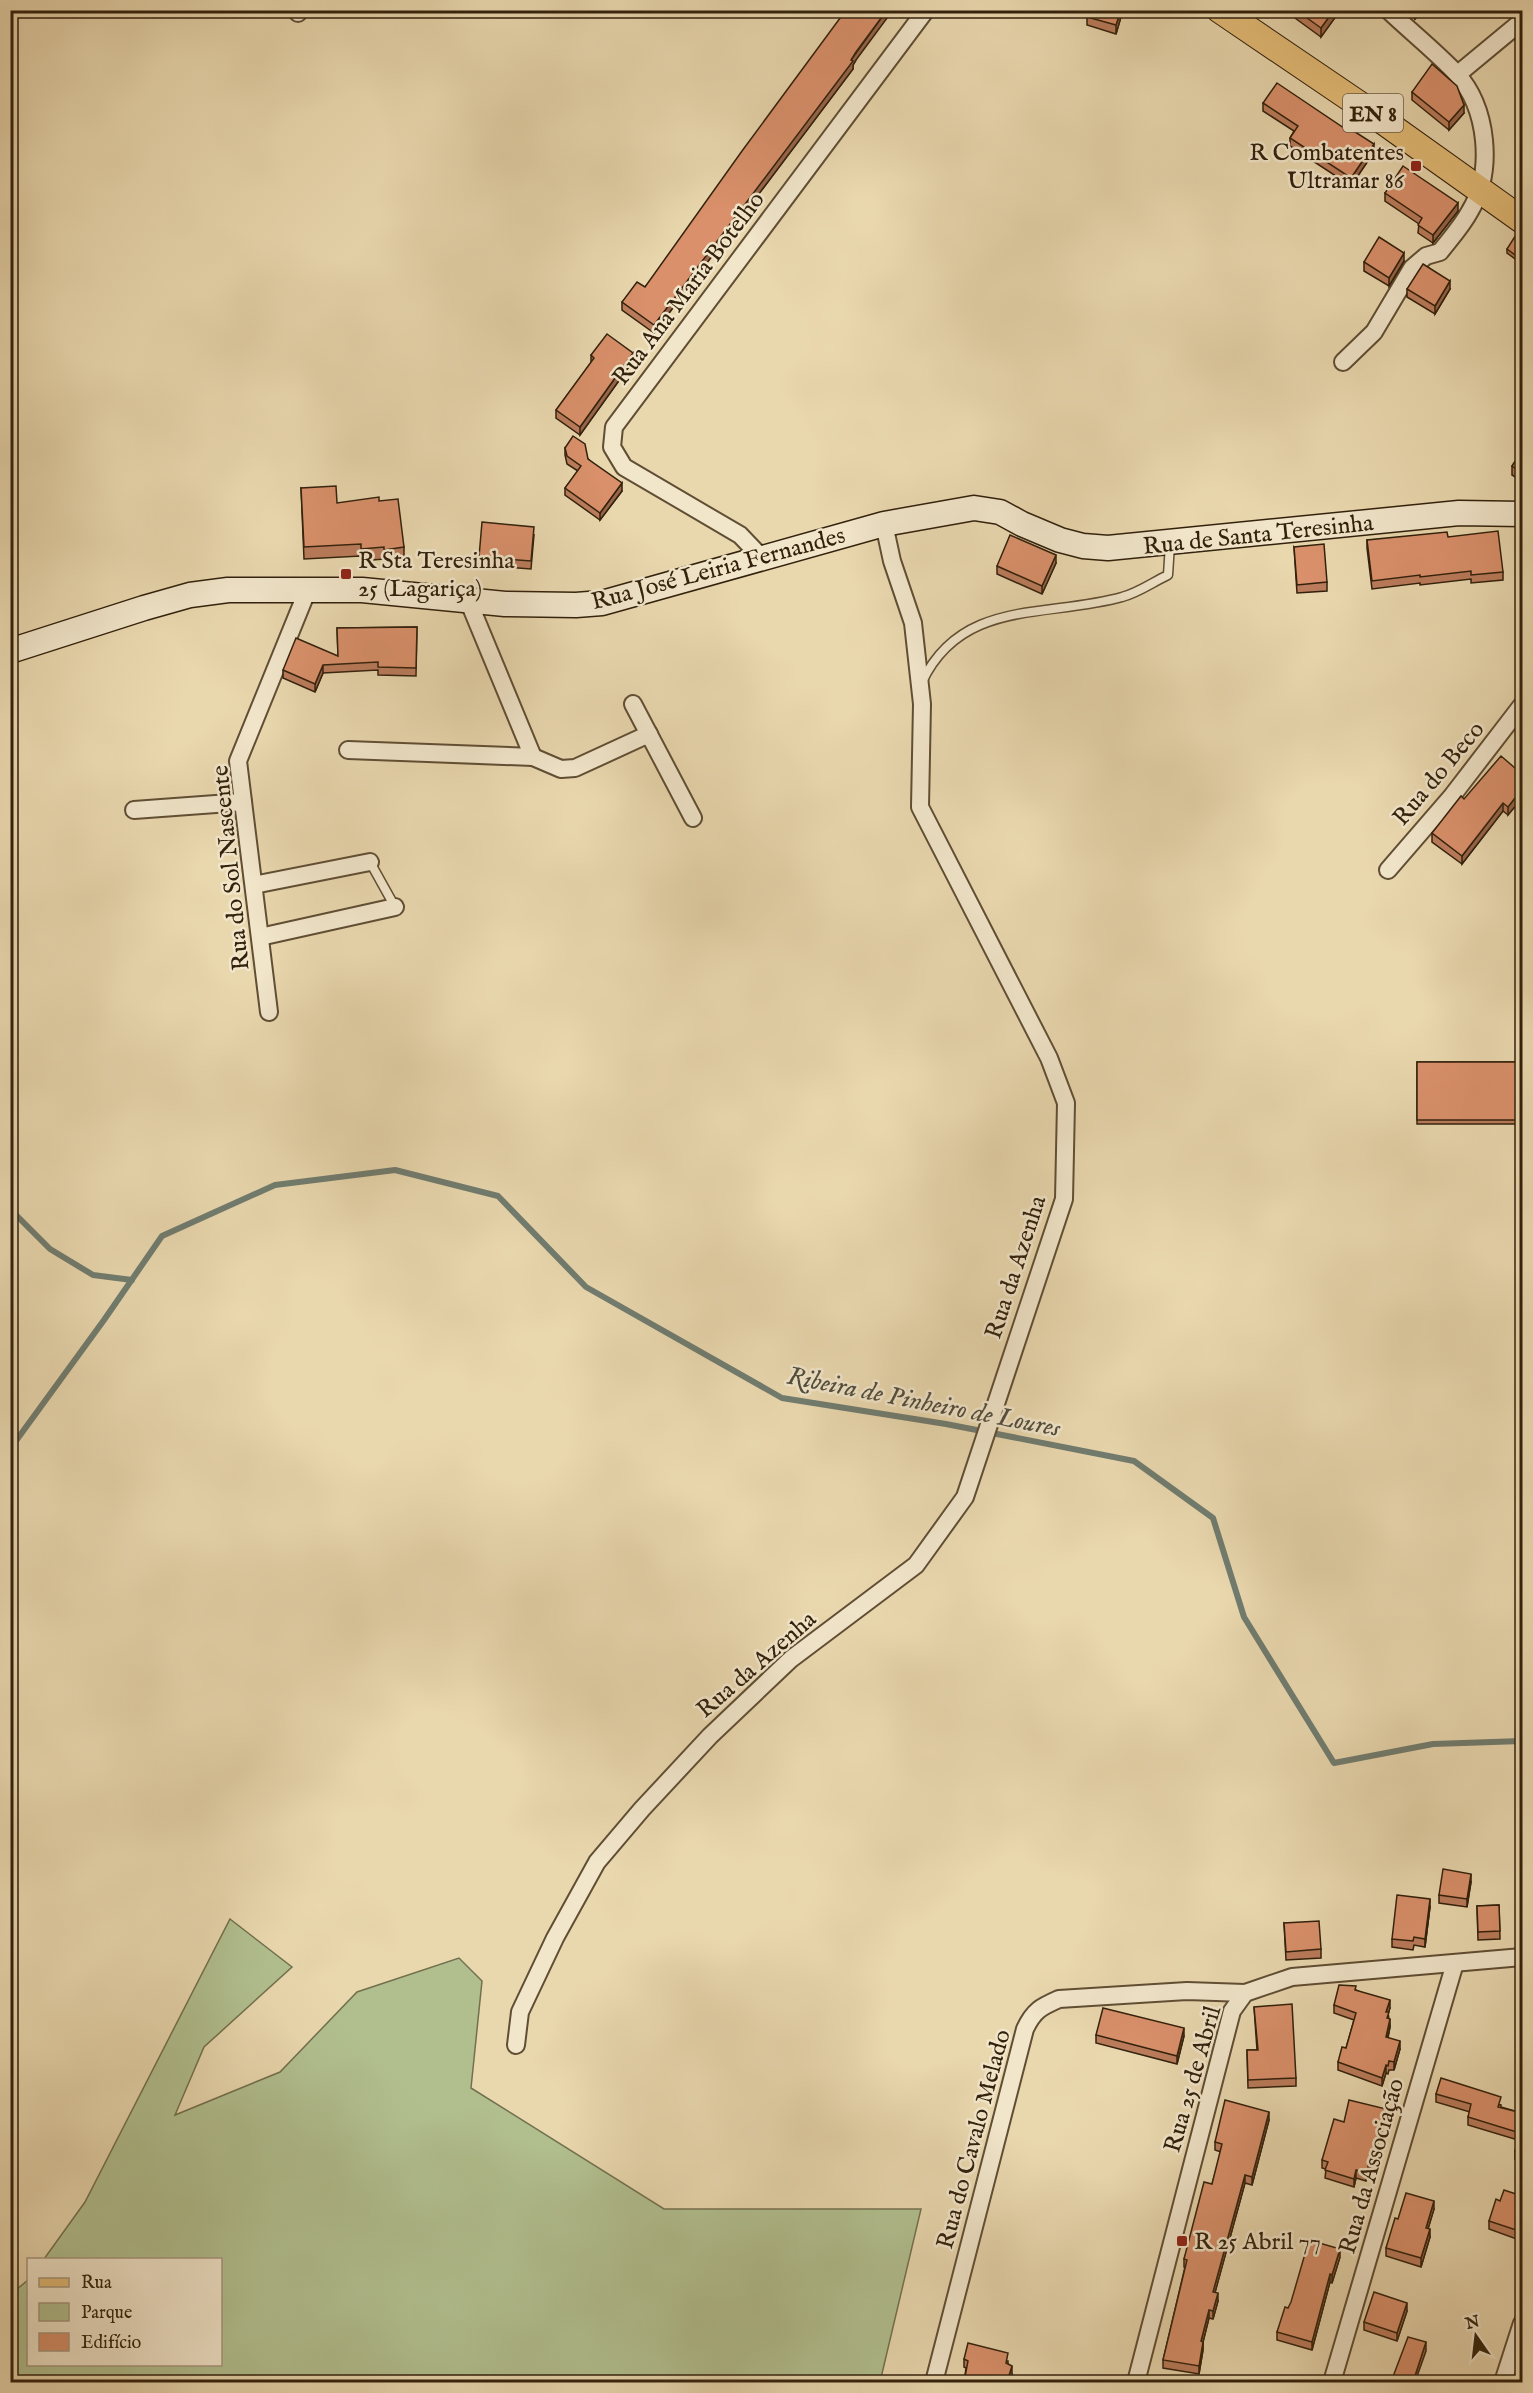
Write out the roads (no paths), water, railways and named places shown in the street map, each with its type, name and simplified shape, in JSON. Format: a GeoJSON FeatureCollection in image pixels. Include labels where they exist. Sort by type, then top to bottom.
{"type":"FeatureCollection","features":[{"type":"Feature","properties":{"kind":"main road","name":"EN 8"},"geometry":{"type":"LineString","coordinates":[[1220,10],[1369,111],[1522,220]]}},
{"type":"Feature","properties":{"kind":"main road","name":"Rua José Leiria Fernandes"},"geometry":{"type":"LineString","coordinates":[[10,651],[190,595],[228,590],[362,590],[505,604],[602,603],[884,524],[974,508],[1000,512]]}},
{"type":"Feature","properties":{"kind":"main road","name":"Rua de Santa Teresinha"},"geometry":{"type":"LineString","coordinates":[[1000,512],[1060,540],[1083,546],[1108,548],[1459,513],[1522,514]]}},
{"type":"Feature","properties":{"kind":"street","name":"Rua Ana Maria Botelho"},"geometry":{"type":"LineString","coordinates":[[762,558],[740,536],[624,467],[612,447],[614,427],[926,10]]}},
{"type":"Feature","properties":{"kind":"street"},"geometry":{"type":"LineString","coordinates":[[1343,362],[1374,332],[1412,268],[1426,256],[1440,252],[1471,211],[1479,189],[1485,160],[1484,131],[1471,97],[1458,74],[1388,10]]}},
{"type":"Feature","properties":{"kind":"street"},"geometry":{"type":"LineString","coordinates":[[1458,74],[1522,21]]}},
{"type":"Feature","properties":{"kind":"street","name":"Rua da Azenha"},"geometry":{"type":"LineString","coordinates":[[516,2045],[520,2012],[555,1938],[597,1862],[642,1809],[710,1736],[791,1659],[916,1565],[965,1497],[1064,1199],[1066,1104],[1049,1058],[920,807],[922,704],[913,623],[892,561],[884,524]]}},
{"type":"Feature","properties":{"kind":"street","name":"Rua do Sol Nascente"},"geometry":{"type":"LineString","coordinates":[[269,1012],[238,761],[308,589]]}},
{"type":"Feature","properties":{"kind":"street"},"geometry":{"type":"LineString","coordinates":[[468,600],[533,757]]}},
{"type":"Feature","properties":{"kind":"street"},"geometry":{"type":"LineString","coordinates":[[633,704],[693,818]]}},
{"type":"Feature","properties":{"kind":"street","name":"Rua do Beco"},"geometry":{"type":"LineString","coordinates":[[1388,870],[1452,796],[1522,705]]}},
{"type":"Feature","properties":{"kind":"street"},"geometry":{"type":"LineString","coordinates":[[348,750],[533,757],[561,769],[575,768],[649,734]]}},
{"type":"Feature","properties":{"kind":"street"},"geometry":{"type":"LineString","coordinates":[[134,810],[243,802]]}},
{"type":"Feature","properties":{"kind":"street"},"geometry":{"type":"LineString","coordinates":[[254,885],[370,862]]}},
{"type":"Feature","properties":{"kind":"street"},"geometry":{"type":"LineString","coordinates":[[260,937],[395,907]]}},
{"type":"Feature","properties":{"kind":"street","name":"Rua 25 de Abril"},"geometry":{"type":"LineString","coordinates":[[1136,2382],[1232,2011],[1245,1993],[1292,1977],[1522,1957]]}},
{"type":"Feature","properties":{"kind":"street","name":"Rua da Associação"},"geometry":{"type":"LineString","coordinates":[[1332,2382],[1455,1964]]}},
{"type":"Feature","properties":{"kind":"street","name":"Rua do Cavalo Melado"},"geometry":{"type":"LineString","coordinates":[[934,2382],[1026,2029],[1032,2014],[1044,2005],[1059,1999],[1187,1991],[1245,1993]]}},
{"type":"Feature","properties":{"kind":"street"},"geometry":{"type":"LineString","coordinates":[[1503,2382],[1522,2323]]}},
{"type":"Feature","properties":{"kind":"lane"},"geometry":{"type":"LineString","coordinates":[[920,685],[931,664],[948,644],[969,630],[998,618],[1124,597],[1168,575],[1170,543]]}},
{"type":"Feature","properties":{"kind":"lane"},"geometry":{"type":"LineString","coordinates":[[370,862],[395,907]]}},
{"type":"Feature","properties":{"kind":"waterway","name":"Ribeira de Pinheiro de Loures"},"geometry":{"type":"LineString","coordinates":[[10,1449],[162,1236],[275,1185],[395,1170],[498,1196],[586,1287],[782,1398],[946,1424],[1134,1461],[1213,1518],[1244,1617],[1334,1763],[1433,1744],[1522,1741]]}},
{"type":"Feature","properties":{"kind":"waterway"},"geometry":{"type":"LineString","coordinates":[[10,1209],[50,1249],[93,1275],[132,1280]]}},
{"type":"Feature","properties":{"kind":"place","name":"R Combatentes Ultramar 86"},"geometry":{"type":"Point","coordinates":[1416,166]}},
{"type":"Feature","properties":{"kind":"place","name":"R Sta Teresinha 25 (Lagariça)"},"geometry":{"type":"Point","coordinates":[346,574]}},
{"type":"Feature","properties":{"kind":"place","name":"R 25 Abril 77"},"geometry":{"type":"Point","coordinates":[1182,2241]}}]}
